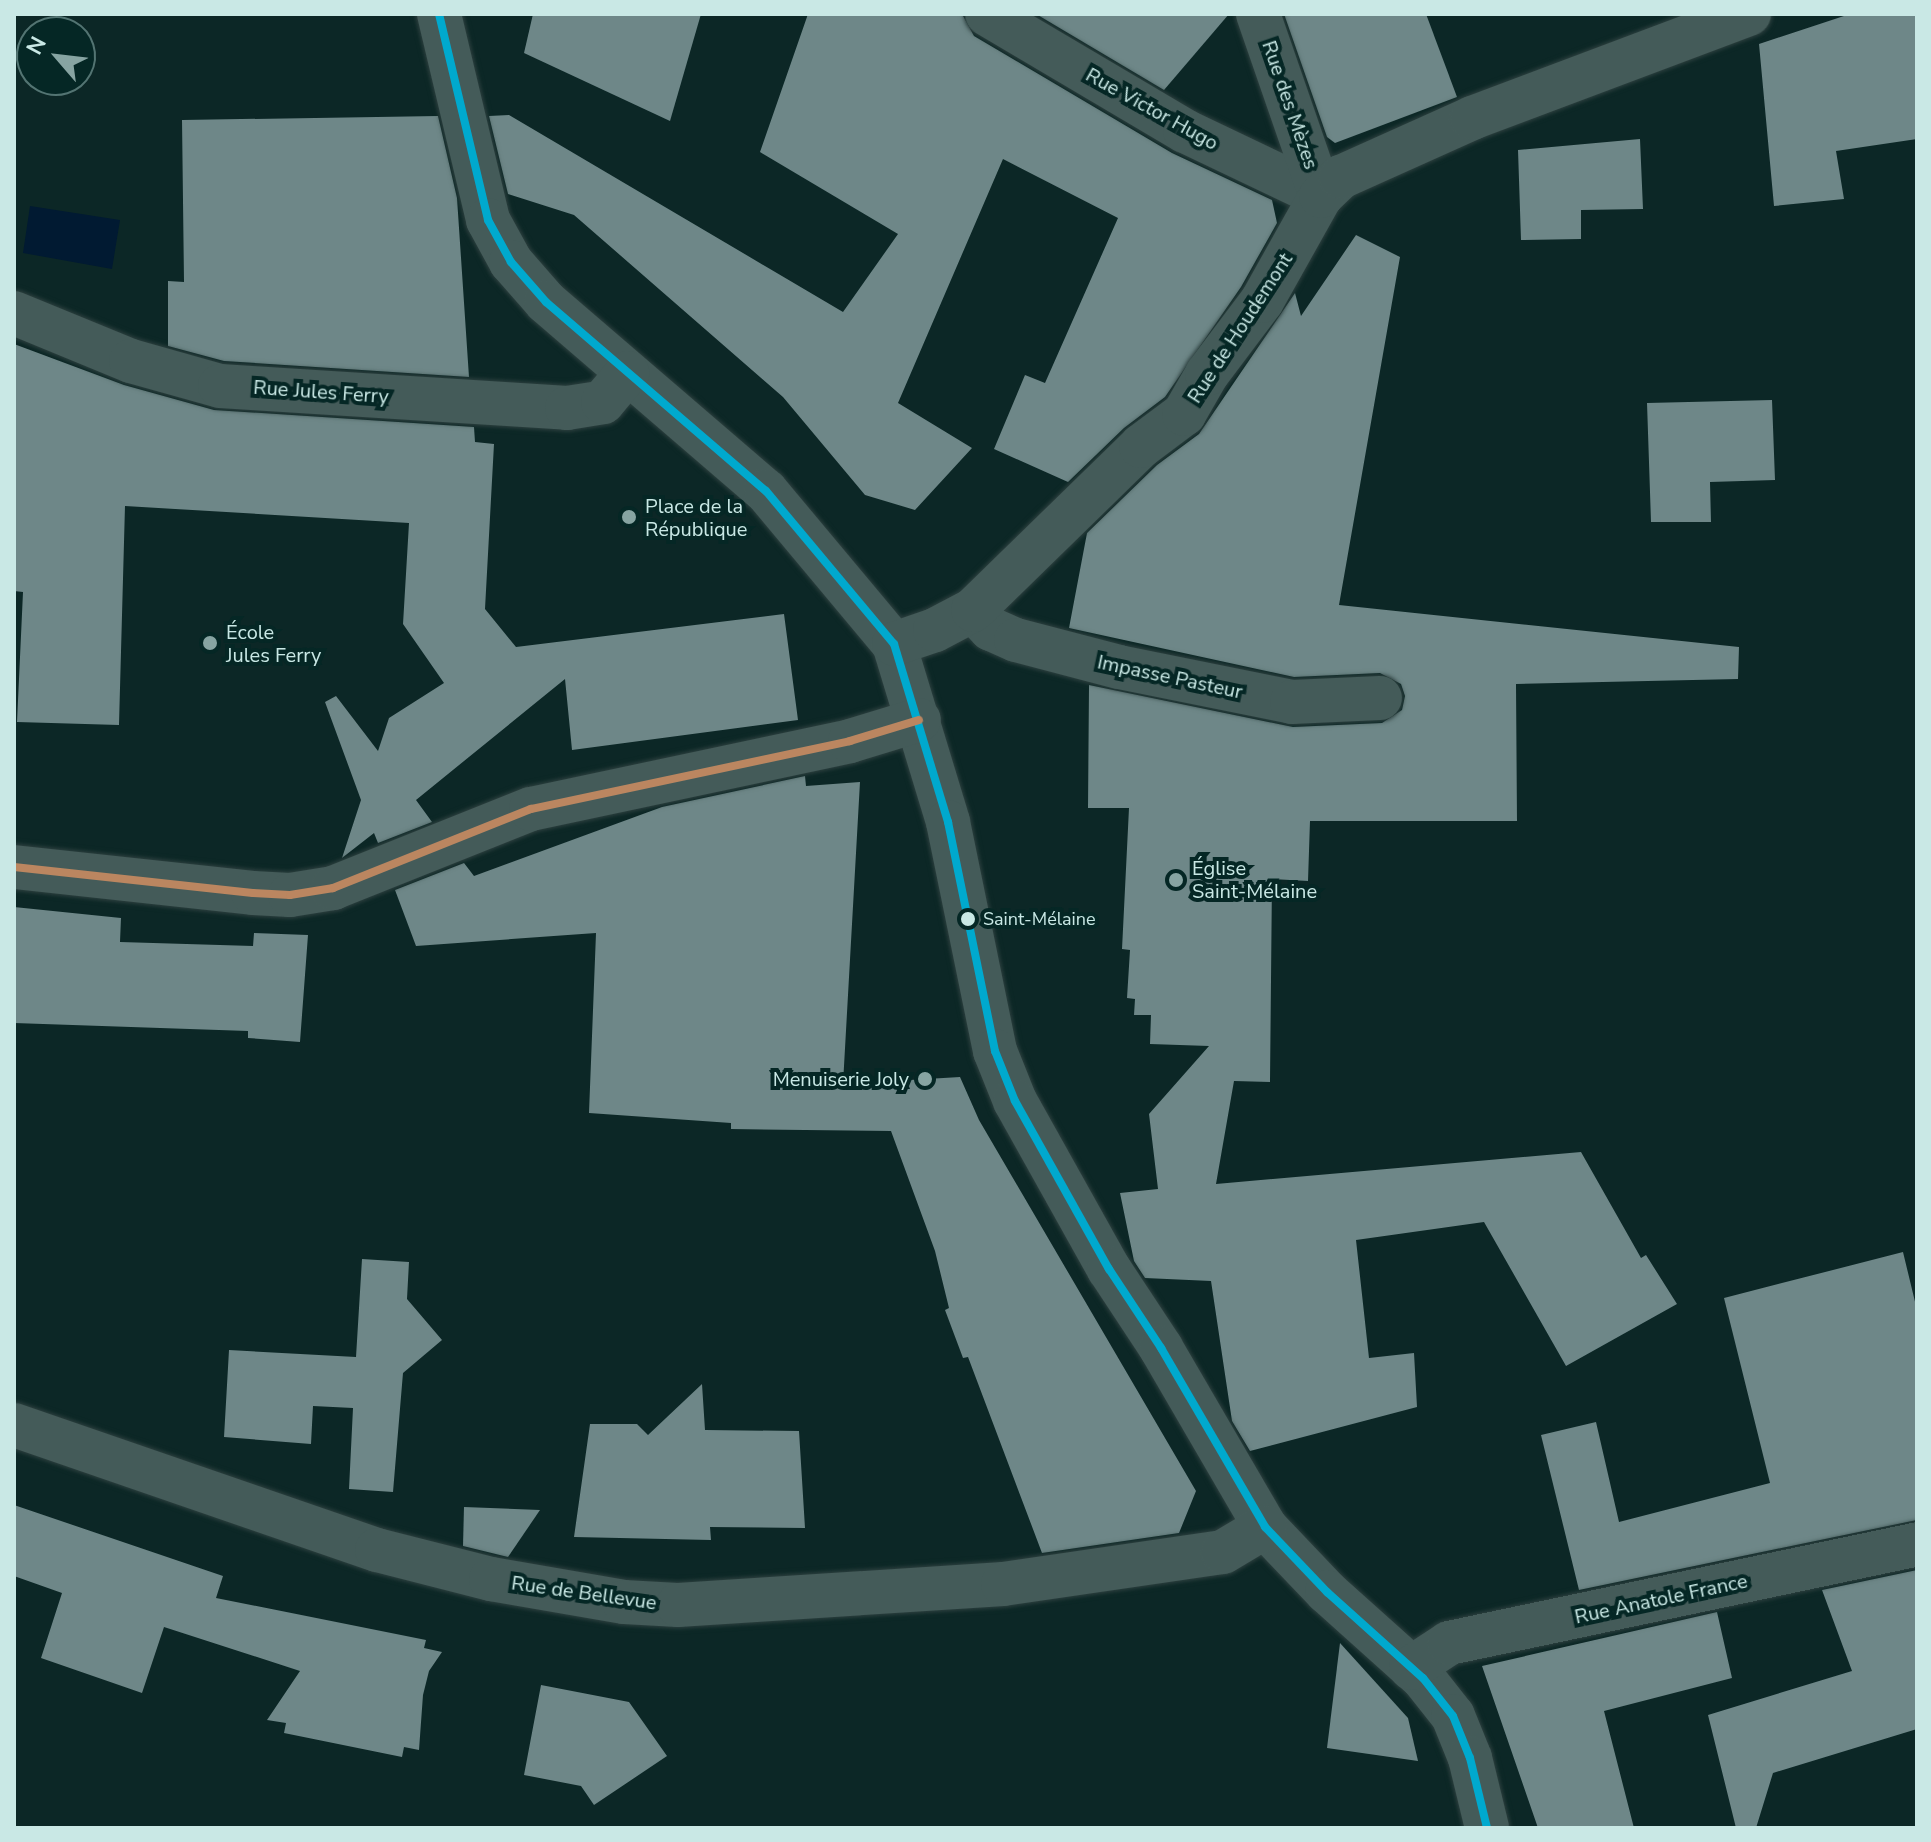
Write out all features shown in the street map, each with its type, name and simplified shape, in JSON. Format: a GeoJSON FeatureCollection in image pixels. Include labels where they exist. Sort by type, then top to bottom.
{"type":"FeatureCollection","features":[{"type":"Feature","properties":{"kind":"street"},"geometry":{"type":"LineString","coordinates":[[439,14],[488,220],[511,262],[546,302],[766,491],[894,644],[948,822],[995,1051],[1015,1101],[1109,1269],[1161,1348],[1265,1527],[1327,1592],[1411,1668],[1453,1716],[1470,1758],[1487,1828]]}},
{"type":"Feature","properties":{"kind":"street","name":"Rue Victor Hugo"},"geometry":{"type":"LineString","coordinates":[[987,14],[1185,131],[1321,196]]}},
{"type":"Feature","properties":{"kind":"street","name":"Rue des Mèzes"},"geometry":{"type":"LineString","coordinates":[[1258,14],[1321,196]]}},
{"type":"Feature","properties":{"kind":"street","name":"Rue de Houdemont"},"geometry":{"type":"LineString","coordinates":[[894,644],[935,630],[973,610],[1141,446],[1184,414],[1207,374],[1262,301],[1321,196],[1341,177],[1383,155],[1749,14]]}},
{"type":"Feature","properties":{"kind":"street","name":"Rue Jules Ferry"},"geometry":{"type":"LineString","coordinates":[[14,313],[131,361],[220,386],[567,408],[603,402],[627,373]]}},
{"type":"Feature","properties":{"kind":"street","name":"Impasse Pasteur"},"geometry":{"type":"LineString","coordinates":[[973,610],[991,629],[1016,640],[1119,667],[1292,702],[1380,698]]}},
{"type":"Feature","properties":{"kind":"street"},"geometry":{"type":"LineString","coordinates":[[14,867],[290,895],[333,888],[531,809],[850,741],[919,720]]}},
{"type":"Feature","properties":{"kind":"street","name":"Rue de Bellevue"},"geometry":{"type":"LineString","coordinates":[[14,1425],[377,1550],[491,1579],[624,1602],[678,1605],[1003,1584],[1223,1552],[1265,1527]]}},
{"type":"Feature","properties":{"kind":"street","name":"Rue Anatole France"},"geometry":{"type":"LineString","coordinates":[[1411,1668],[1449,1643],[1917,1544]]}},
{"type":"Feature","properties":{"kind":"water"},"geometry":{"type":"Polygon","coordinates":[[[30,206],[120,220],[112,269],[23,253],[30,206]]]}},
{"type":"Feature","properties":{"kind":"building"},"geometry":{"type":"Polygon","coordinates":[[[533,14],[701,14],[670,121],[524,53],[533,14]]]}},
{"type":"Feature","properties":{"kind":"building"},"geometry":{"type":"Polygon","coordinates":[[[808,14],[962,14],[974,36],[1172,153],[1272,200],[1277,223],[1241,287],[1165,397],[1124,428],[1068,482],[994,449],[1025,375],[1045,383],[1118,218],[1003,159],[898,403],[972,448],[915,510],[865,495],[783,397],[574,215],[508,194],[489,116],[509,115],[843,312],[898,234],[760,152],[808,14]]]}},
{"type":"Feature","properties":{"kind":"building"},"geometry":{"type":"Polygon","coordinates":[[[1036,14],[1229,14],[1164,90],[1036,14]]]}},
{"type":"Feature","properties":{"kind":"building"},"geometry":{"type":"Polygon","coordinates":[[[1284,14],[1426,14],[1457,97],[1335,143],[1327,137],[1284,14]]]}},
{"type":"Feature","properties":{"kind":"building"},"geometry":{"type":"Polygon","coordinates":[[[1850,14],[1917,14],[1917,139],[1836,151],[1844,199],[1774,206],[1759,44],[1850,14]]]}},
{"type":"Feature","properties":{"kind":"building"},"geometry":{"type":"Polygon","coordinates":[[[438,116],[457,198],[469,377],[224,361],[168,346],[168,281],[184,282],[182,120],[438,116]]]}},
{"type":"Feature","properties":{"kind":"building"},"geometry":{"type":"Polygon","coordinates":[[[1640,139],[1643,209],[1581,210],[1581,239],[1521,240],[1518,150],[1640,139]]]}},
{"type":"Feature","properties":{"kind":"building"},"geometry":{"type":"Polygon","coordinates":[[[1356,235],[1400,257],[1339,605],[1739,647],[1738,679],[1516,684],[1517,821],[1310,821],[1308,881],[1272,879],[1270,1082],[1234,1081],[1216,1184],[1581,1152],[1641,1258],[1646,1255],[1677,1304],[1566,1366],[1484,1222],[1356,1240],[1369,1358],[1414,1353],[1417,1407],[1250,1451],[1232,1421],[1211,1281],[1145,1278],[1134,1261],[1120,1193],[1158,1189],[1149,1114],[1209,1046],[1150,1044],[1151,1015],[1134,1015],[1135,999],[1127,998],[1130,950],[1122,949],[1129,808],[1088,808],[1089,685],[1293,727],[1382,723],[1402,710],[1405,696],[1401,684],[1380,673],[1294,677],[1069,628],[1087,533],[1157,465],[1199,434],[1295,293],[1301,316],[1356,235]]]}},
{"type":"Feature","properties":{"kind":"building"},"geometry":{"type":"Polygon","coordinates":[[[14,344],[124,385],[214,410],[474,427],[475,442],[494,444],[485,609],[516,647],[784,614],[798,720],[572,750],[565,679],[416,800],[432,822],[378,843],[374,833],[342,858],[361,800],[325,702],[336,696],[378,751],[389,718],[444,683],[403,624],[409,523],[125,506],[119,725],[17,722],[23,592],[14,591],[14,344]]]}},
{"type":"Feature","properties":{"kind":"building"},"geometry":{"type":"Polygon","coordinates":[[[1772,400],[1775,480],[1710,482],[1711,522],[1651,522],[1647,403],[1772,400]]]}},
{"type":"Feature","properties":{"kind":"building"},"geometry":{"type":"Polygon","coordinates":[[[805,776],[806,786],[860,782],[843,1084],[960,1077],[979,1120],[1196,1491],[1179,1533],[1042,1553],[968,1357],[963,1358],[945,1310],[949,1308],[935,1251],[891,1131],[731,1129],[731,1123],[589,1113],[596,933],[416,946],[395,890],[464,863],[474,876],[662,807],[805,776]]]}},
{"type":"Feature","properties":{"kind":"building"},"geometry":{"type":"Polygon","coordinates":[[[14,907],[121,918],[120,942],[253,946],[254,933],[308,935],[300,1042],[248,1038],[248,1031],[14,1023],[14,907]]]}},
{"type":"Feature","properties":{"kind":"building"},"geometry":{"type":"Polygon","coordinates":[[[1903,1252],[1917,1310],[1917,1520],[1579,1590],[1541,1435],[1596,1422],[1619,1522],[1770,1483],[1724,1298],[1903,1252]]]}},
{"type":"Feature","properties":{"kind":"building"},"geometry":{"type":"Polygon","coordinates":[[[362,1259],[409,1262],[407,1299],[442,1340],[403,1373],[393,1492],[349,1489],[353,1408],[313,1406],[311,1444],[224,1437],[229,1350],[356,1357],[362,1259]]]}},
{"type":"Feature","properties":{"kind":"building"},"geometry":{"type":"Polygon","coordinates":[[[702,1384],[705,1430],[799,1431],[805,1528],[710,1527],[711,1540],[574,1537],[590,1424],[637,1424],[648,1435],[702,1384]]]}},
{"type":"Feature","properties":{"kind":"building"},"geometry":{"type":"Polygon","coordinates":[[[14,1505],[223,1576],[216,1598],[426,1640],[424,1648],[442,1652],[429,1671],[423,1695],[419,1750],[404,1747],[402,1757],[284,1733],[286,1723],[267,1720],[300,1671],[164,1627],[142,1693],[41,1658],[62,1593],[14,1576],[14,1505]]]}},
{"type":"Feature","properties":{"kind":"building"},"geometry":{"type":"Polygon","coordinates":[[[464,1507],[540,1510],[508,1557],[463,1546],[464,1507]]]}},
{"type":"Feature","properties":{"kind":"building"},"geometry":{"type":"Polygon","coordinates":[[[1917,1570],[1917,1729],[1773,1773],[1756,1828],[1736,1828],[1708,1715],[1852,1671],[1822,1590],[1917,1570]]]}},
{"type":"Feature","properties":{"kind":"building"},"geometry":{"type":"Polygon","coordinates":[[[1717,1612],[1732,1678],[1604,1711],[1634,1828],[1538,1828],[1482,1666],[1717,1612]]]}},
{"type":"Feature","properties":{"kind":"building"},"geometry":{"type":"Polygon","coordinates":[[[1340,1643],[1408,1718],[1418,1761],[1327,1748],[1340,1643]]]}},
{"type":"Feature","properties":{"kind":"building"},"geometry":{"type":"Polygon","coordinates":[[[541,1685],[629,1702],[667,1756],[594,1805],[581,1786],[524,1775],[541,1685]]]}},
{"type":"Feature","properties":{"kind":"transit line"},"geometry":{"type":"LineString","coordinates":[[439,14],[488,220],[511,262],[546,302],[766,491],[894,644],[948,822],[995,1051],[1015,1101],[1109,1269],[1161,1348],[1265,1527],[1327,1592],[1423,1678],[1453,1716],[1470,1758],[1487,1828]]}},
{"type":"Feature","properties":{"kind":"transit line"},"geometry":{"type":"LineString","coordinates":[[14,867],[290,895],[333,888],[531,809],[850,741],[919,720]]}},
{"type":"Feature","properties":{"kind":"place","name":"Place de la République"},"geometry":{"type":"Point","coordinates":[629,517]}},
{"type":"Feature","properties":{"kind":"place","name":"École Jules Ferry"},"geometry":{"type":"Point","coordinates":[210,643]}},
{"type":"Feature","properties":{"kind":"place","name":"Église Saint-Mélaine"},"geometry":{"type":"Point","coordinates":[1176,880]}},
{"type":"Feature","properties":{"kind":"place","name":"Saint-Mélaine"},"geometry":{"type":"Point","coordinates":[968,919]}},
{"type":"Feature","properties":{"kind":"place","name":"Menuiserie Joly"},"geometry":{"type":"Point","coordinates":[925,1079]}}]}
